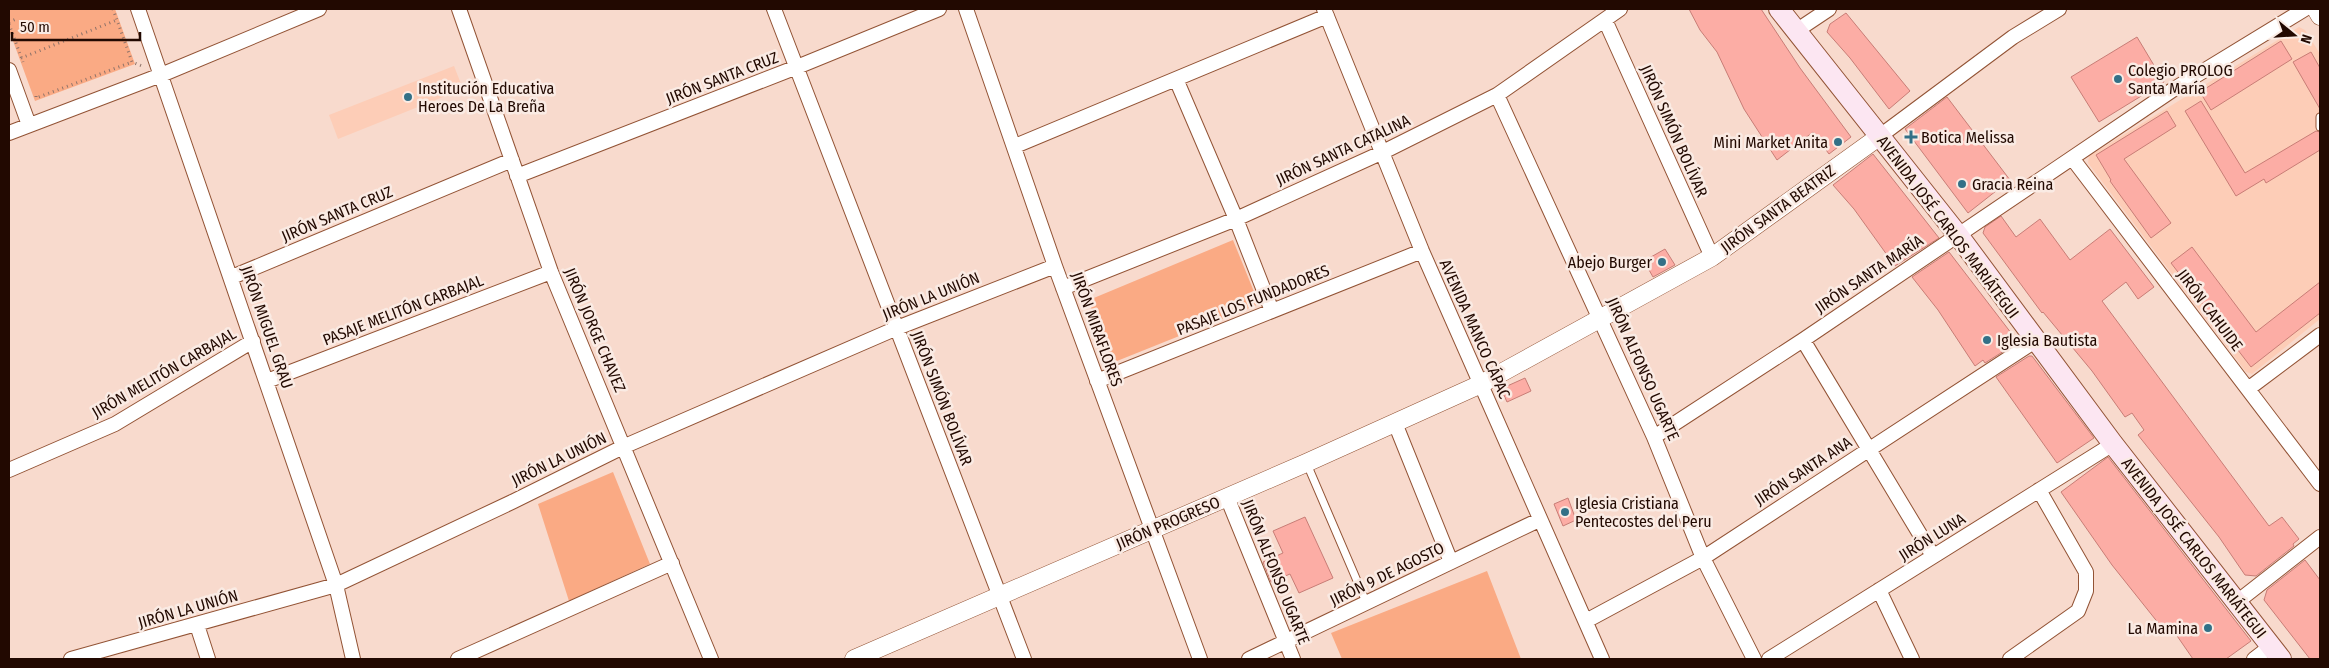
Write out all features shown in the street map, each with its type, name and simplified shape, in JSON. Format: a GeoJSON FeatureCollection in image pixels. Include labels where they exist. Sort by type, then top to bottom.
{"type":"FeatureCollection","features":[{"type":"Feature","properties":{"kind":"main road","name":"AVENIDA JOSÉ CARLOS MARIÁTEGUI"},"geometry":{"type":"LineString","coordinates":[[1779,9],[1958,235],[2113,444],[2276,653]]}},
{"type":"Feature","properties":{"kind":"street","name":"JIRÓN MIGUEL GRAU"},"geometry":{"type":"LineString","coordinates":[[138,9],[232,277],[336,585],[353,659]]}},
{"type":"Feature","properties":{"kind":"street"},"geometry":{"type":"LineString","coordinates":[[9,133],[161,75],[319,9]]}},
{"type":"Feature","properties":{"kind":"street","name":"JIRÓN JORGE CHAVEZ"},"geometry":{"type":"LineString","coordinates":[[459,9],[551,272],[712,659]]}},
{"type":"Feature","properties":{"kind":"street","name":"JIRÓN SIMÓN BOLÍVAR"},"geometry":{"type":"LineString","coordinates":[[774,9],[898,328],[998,596],[1024,659]]}},
{"type":"Feature","properties":{"kind":"street","name":"JIRÓN SANTA CRUZ"},"geometry":{"type":"LineString","coordinates":[[517,176],[797,68],[939,9]]}},
{"type":"Feature","properties":{"kind":"street","name":"JIRÓN MIRAFLORES"},"geometry":{"type":"LineString","coordinates":[[966,9],[1096,381],[1200,659]]}},
{"type":"Feature","properties":{"kind":"street","name":"JIRÓN SANTA CATALINA"},"geometry":{"type":"LineString","coordinates":[[1063,288],[1236,219],[1381,153],[1497,95],[1620,9]]}},
{"type":"Feature","properties":{"kind":"street"},"geometry":{"type":"LineString","coordinates":[[1796,31],[1829,9]]}},
{"type":"Feature","properties":{"kind":"street","name":"JIRÓN SANTA BEATRIZ"},"geometry":{"type":"LineString","coordinates":[[1481,384],[1712,257],[2013,37],[2059,9]]}},
{"type":"Feature","properties":{"kind":"street","name":"JIRÓN SANTA MARÍA"},"geometry":{"type":"LineString","coordinates":[[1654,437],[1803,340],[2174,89],[2305,9]]}},
{"type":"Feature","properties":{"kind":"street"},"geometry":{"type":"LineString","coordinates":[[2316,9],[2320,16]]}},
{"type":"Feature","properties":{"kind":"street"},"geometry":{"type":"LineString","coordinates":[[1015,146],[1176,79],[1326,12]]}},
{"type":"Feature","properties":{"kind":"street","name":"AVENIDA MANCO CÁPAC"},"geometry":{"type":"LineString","coordinates":[[1326,12],[1381,153],[1422,251],[1539,520],[1602,659]]}},
{"type":"Feature","properties":{"kind":"street","name":"JIRÓN SIMÓN BOLÍVAR"},"geometry":{"type":"LineString","coordinates":[[1605,20],[1712,257]]}},
{"type":"Feature","properties":{"kind":"street"},"geometry":{"type":"LineString","coordinates":[[9,70],[30,125]]}},
{"type":"Feature","properties":{"kind":"street"},"geometry":{"type":"LineString","coordinates":[[1176,79],[1236,219],[1272,311]]}},
{"type":"Feature","properties":{"kind":"street","name":"JIRÓN ALFONSO UGARTE"},"geometry":{"type":"LineString","coordinates":[[1497,95],[1654,437],[1702,558],[1754,659]]}},
{"type":"Feature","properties":{"kind":"street","name":"JIRÓN CAHUIDE"},"geometry":{"type":"LineString","coordinates":[[2072,158],[2320,484]]}},
{"type":"Feature","properties":{"kind":"street","name":"JIRÓN SANTA CRUZ"},"geometry":{"type":"LineString","coordinates":[[232,277],[512,160]]}},
{"type":"Feature","properties":{"kind":"street","name":"PASAJE LOS FUNDADORES"},"geometry":{"type":"LineString","coordinates":[[1096,381],[1422,251]]}},
{"type":"Feature","properties":{"kind":"street","name":"JIRÓN LA UNIÓN"},"geometry":{"type":"LineString","coordinates":[[71,659],[336,585],[514,502],[625,446],[898,328],[1055,266]]}},
{"type":"Feature","properties":{"kind":"street","name":"PASAJE MELITÓN CARBAJAL"},"geometry":{"type":"LineString","coordinates":[[267,381],[551,272]]}},
{"type":"Feature","properties":{"kind":"street"},"geometry":{"type":"LineString","coordinates":[[2248,389],[2320,335]]}},
{"type":"Feature","properties":{"kind":"street"},"geometry":{"type":"LineString","coordinates":[[1803,340],[1933,556]]}},
{"type":"Feature","properties":{"kind":"street","name":"JIRÓN MELITÓN CARBAJAL"},"geometry":{"type":"LineString","coordinates":[[9,470],[115,424],[254,341]]}},
{"type":"Feature","properties":{"kind":"street","name":"JIRÓN SANTA ANA"},"geometry":{"type":"LineString","coordinates":[[1586,621],[1702,558],[2035,341]]}},
{"type":"Feature","properties":{"kind":"street","name":"JIRÓN PROGRESO"},"geometry":{"type":"LineString","coordinates":[[854,659],[1227,498],[1481,384]]}},
{"type":"Feature","properties":{"kind":"street"},"geometry":{"type":"LineString","coordinates":[[1395,424],[1451,562]]}},
{"type":"Feature","properties":{"kind":"street","name":"JIRÓN LUNA"},"geometry":{"type":"LineString","coordinates":[[1770,659],[2113,444]]}},
{"type":"Feature","properties":{"kind":"street"},"geometry":{"type":"LineString","coordinates":[[2010,659],[2078,611],[2086,591],[2086,572],[2038,490]]}},
{"type":"Feature","properties":{"kind":"street","name":"JIRÓN ALFONSO UGARTE"},"geometry":{"type":"LineString","coordinates":[[1227,498],[1293,659]]}},
{"type":"Feature","properties":{"kind":"street","name":"JIRÓN 9 DE AGOSTO"},"geometry":{"type":"LineString","coordinates":[[1250,659],[1539,520]]}},
{"type":"Feature","properties":{"kind":"street"},"geometry":{"type":"LineString","coordinates":[[2237,602],[2320,537]]}},
{"type":"Feature","properties":{"kind":"street"},"geometry":{"type":"LineString","coordinates":[[458,659],[672,563]]}},
{"type":"Feature","properties":{"kind":"street"},"geometry":{"type":"LineString","coordinates":[[1880,590],[1912,659]]}},
{"type":"Feature","properties":{"kind":"street"},"geometry":{"type":"LineString","coordinates":[[197,625],[208,659]]}},
{"type":"Feature","properties":{"kind":"street"},"geometry":{"type":"LineString","coordinates":[[2254,659],[2276,653]]}},
{"type":"Feature","properties":{"kind":"lane"},"geometry":{"type":"LineString","coordinates":[[2320,117],[2320,127]]}},
{"type":"Feature","properties":{"kind":"lane"},"geometry":{"type":"LineString","coordinates":[[1306,463],[1367,604]]}},
{"type":"Feature","properties":{"kind":"path"},"geometry":{"type":"LineString","coordinates":[[33,90],[36,98],[132,62],[112,9]]}},
{"type":"Feature","properties":{"kind":"path"},"geometry":{"type":"LineString","coordinates":[[16,19],[9,23],[24,66]]}},
{"type":"Feature","properties":{"kind":"path"},"geometry":{"type":"LineString","coordinates":[[22,58],[117,20]]}},
{"type":"Feature","properties":{"kind":"shaded area"},"geometry":{"type":"Polygon","coordinates":[[[9,9],[115,9],[135,64],[35,101],[9,30],[9,9]]]}},
{"type":"Feature","properties":{"kind":"shaded area"},"geometry":{"type":"Polygon","coordinates":[[[2299,27],[2305,30],[2320,54],[2320,319],[2252,374],[2246,372],[2088,163],[2089,156],[2299,27]]]}},
{"type":"Feature","properties":{"kind":"shaded area","name":"Institución Educativa Heroes De La Breña"},"geometry":{"type":"Polygon","coordinates":[[[454,66],[463,89],[338,139],[329,115],[454,66]]]}},
{"type":"Feature","properties":{"kind":"shaded area"},"geometry":{"type":"Polygon","coordinates":[[[1233,240],[1259,304],[1107,365],[1089,300],[1233,240]]]}},
{"type":"Feature","properties":{"kind":"shaded area"},"geometry":{"type":"Polygon","coordinates":[[[613,472],[650,564],[569,601],[538,504],[613,472]]]}},
{"type":"Feature","properties":{"kind":"shaded area"},"geometry":{"type":"Polygon","coordinates":[[[1487,571],[1521,659],[1342,659],[1331,633],[1487,571]]]}},
{"type":"Feature","properties":{"kind":"building"},"geometry":{"type":"Polygon","coordinates":[[[1689,9],[1761,9],[1800,68],[1851,137],[1829,154],[1813,132],[1777,160],[1744,109],[1717,52],[1700,30],[1689,9]]]}},
{"type":"Feature","properties":{"kind":"building"},"geometry":{"type":"Polygon","coordinates":[[[1846,13],[1910,91],[1889,109],[1850,58],[1827,32],[1830,24],[1846,13]]]}},
{"type":"Feature","properties":{"kind":"building","name":"Colegio PROLOG Santa María"},"geometry":{"type":"Polygon","coordinates":[[[2137,37],[2164,82],[2099,122],[2071,77],[2137,37]]]}},
{"type":"Feature","properties":{"kind":"building"},"geometry":{"type":"Polygon","coordinates":[[[2281,41],[2292,59],[2211,110],[2200,92],[2281,41]]]}},
{"type":"Feature","properties":{"kind":"building"},"geometry":{"type":"Polygon","coordinates":[[[2311,52],[2320,68],[2320,109],[2293,62],[2311,52]]]}},
{"type":"Feature","properties":{"kind":"building"},"geometry":{"type":"Polygon","coordinates":[[[1947,97],[2010,180],[1968,213],[1905,129],[1947,97]]]}},
{"type":"Feature","properties":{"kind":"building"},"geometry":{"type":"Polygon","coordinates":[[[2201,101],[2245,173],[2316,131],[2320,132],[2320,150],[2266,183],[2264,179],[2236,196],[2185,111],[2201,101]]]}},
{"type":"Feature","properties":{"kind":"building"},"geometry":{"type":"Polygon","coordinates":[[[2167,111],[2176,126],[2124,159],[2171,223],[2151,238],[2110,181],[2096,155],[2167,111]]]}},
{"type":"Feature","properties":{"kind":"building"},"geometry":{"type":"Polygon","coordinates":[[[1873,154],[1939,238],[1895,266],[1854,209],[1833,185],[1873,154]]]}},
{"type":"Feature","properties":{"kind":"building"},"geometry":{"type":"Polygon","coordinates":[[[2001,216],[2016,237],[2040,219],[2070,260],[2110,229],[2154,287],[2138,299],[2126,282],[2102,301],[2269,526],[2282,517],[2299,539],[2293,544],[2294,546],[2256,576],[2245,575],[2219,537],[2138,435],[2144,430],[2132,413],[2125,417],[2092,371],[2042,313],[1983,233],[1985,227],[2001,216]]]}},
{"type":"Feature","properties":{"kind":"building"},"geometry":{"type":"Polygon","coordinates":[[[2192,247],[2256,332],[2320,282],[2320,313],[2251,367],[2171,263],[2192,247]]]}},
{"type":"Feature","properties":{"kind":"building"},"geometry":{"type":"Polygon","coordinates":[[[1665,249],[1675,265],[1653,277],[1644,261],[1665,249]]]}},
{"type":"Feature","properties":{"kind":"building"},"geometry":{"type":"Polygon","coordinates":[[[1949,252],[2018,342],[1985,363],[1983,360],[1975,366],[1938,310],[1912,277],[1949,252]]]}},
{"type":"Feature","properties":{"kind":"building"},"geometry":{"type":"Polygon","coordinates":[[[2029,356],[2032,356],[2094,438],[2057,463],[1996,377],[2029,356]]]}},
{"type":"Feature","properties":{"kind":"building"},"geometry":{"type":"Polygon","coordinates":[[[1525,378],[1531,391],[1507,402],[1503,393],[1505,387],[1525,378]]]}},
{"type":"Feature","properties":{"kind":"building"},"geometry":{"type":"Polygon","coordinates":[[[2108,457],[2251,641],[2226,659],[2193,659],[2173,630],[2167,634],[2112,565],[2061,492],[2108,457]]]}},
{"type":"Feature","properties":{"kind":"building","name":"Iglesia Cristiana Pentecostes del Peru"},"geometry":{"type":"Polygon","coordinates":[[[1568,498],[1576,520],[1563,526],[1554,504],[1568,498]]]}},
{"type":"Feature","properties":{"kind":"building"},"geometry":{"type":"Polygon","coordinates":[[[1305,517],[1333,578],[1299,593],[1290,574],[1271,582],[1263,562],[1283,553],[1273,531],[1305,517]]]}},
{"type":"Feature","properties":{"kind":"building"},"geometry":{"type":"Polygon","coordinates":[[[2305,560],[2320,580],[2320,659],[2310,659],[2264,600],[2267,590],[2305,560]]]}},
{"type":"Feature","properties":{"kind":"place","name":"Colegio PROLOG Santa María"},"geometry":{"type":"Point","coordinates":[2118,79]}},
{"type":"Feature","properties":{"kind":"place","name":"Institución Educativa Heroes De La Breña"},"geometry":{"type":"Point","coordinates":[408,97]}},
{"type":"Feature","properties":{"kind":"place","name":"Botica Melissa"},"geometry":{"type":"Point","coordinates":[1911,137]}},
{"type":"Feature","properties":{"kind":"place","name":"Mini Market Anita"},"geometry":{"type":"Point","coordinates":[1838,142]}},
{"type":"Feature","properties":{"kind":"place","name":"Gracia Reina"},"geometry":{"type":"Point","coordinates":[1962,184]}},
{"type":"Feature","properties":{"kind":"place","name":"Abejo Burger"},"geometry":{"type":"Point","coordinates":[1662,262]}},
{"type":"Feature","properties":{"kind":"place","name":"Iglesia Bautista"},"geometry":{"type":"Point","coordinates":[1987,340]}},
{"type":"Feature","properties":{"kind":"place","name":"Iglesia Cristiana Pentecostes del Peru"},"geometry":{"type":"Point","coordinates":[1565,512]}},
{"type":"Feature","properties":{"kind":"place","name":"La Mamina"},"geometry":{"type":"Point","coordinates":[2208,628]}}]}
